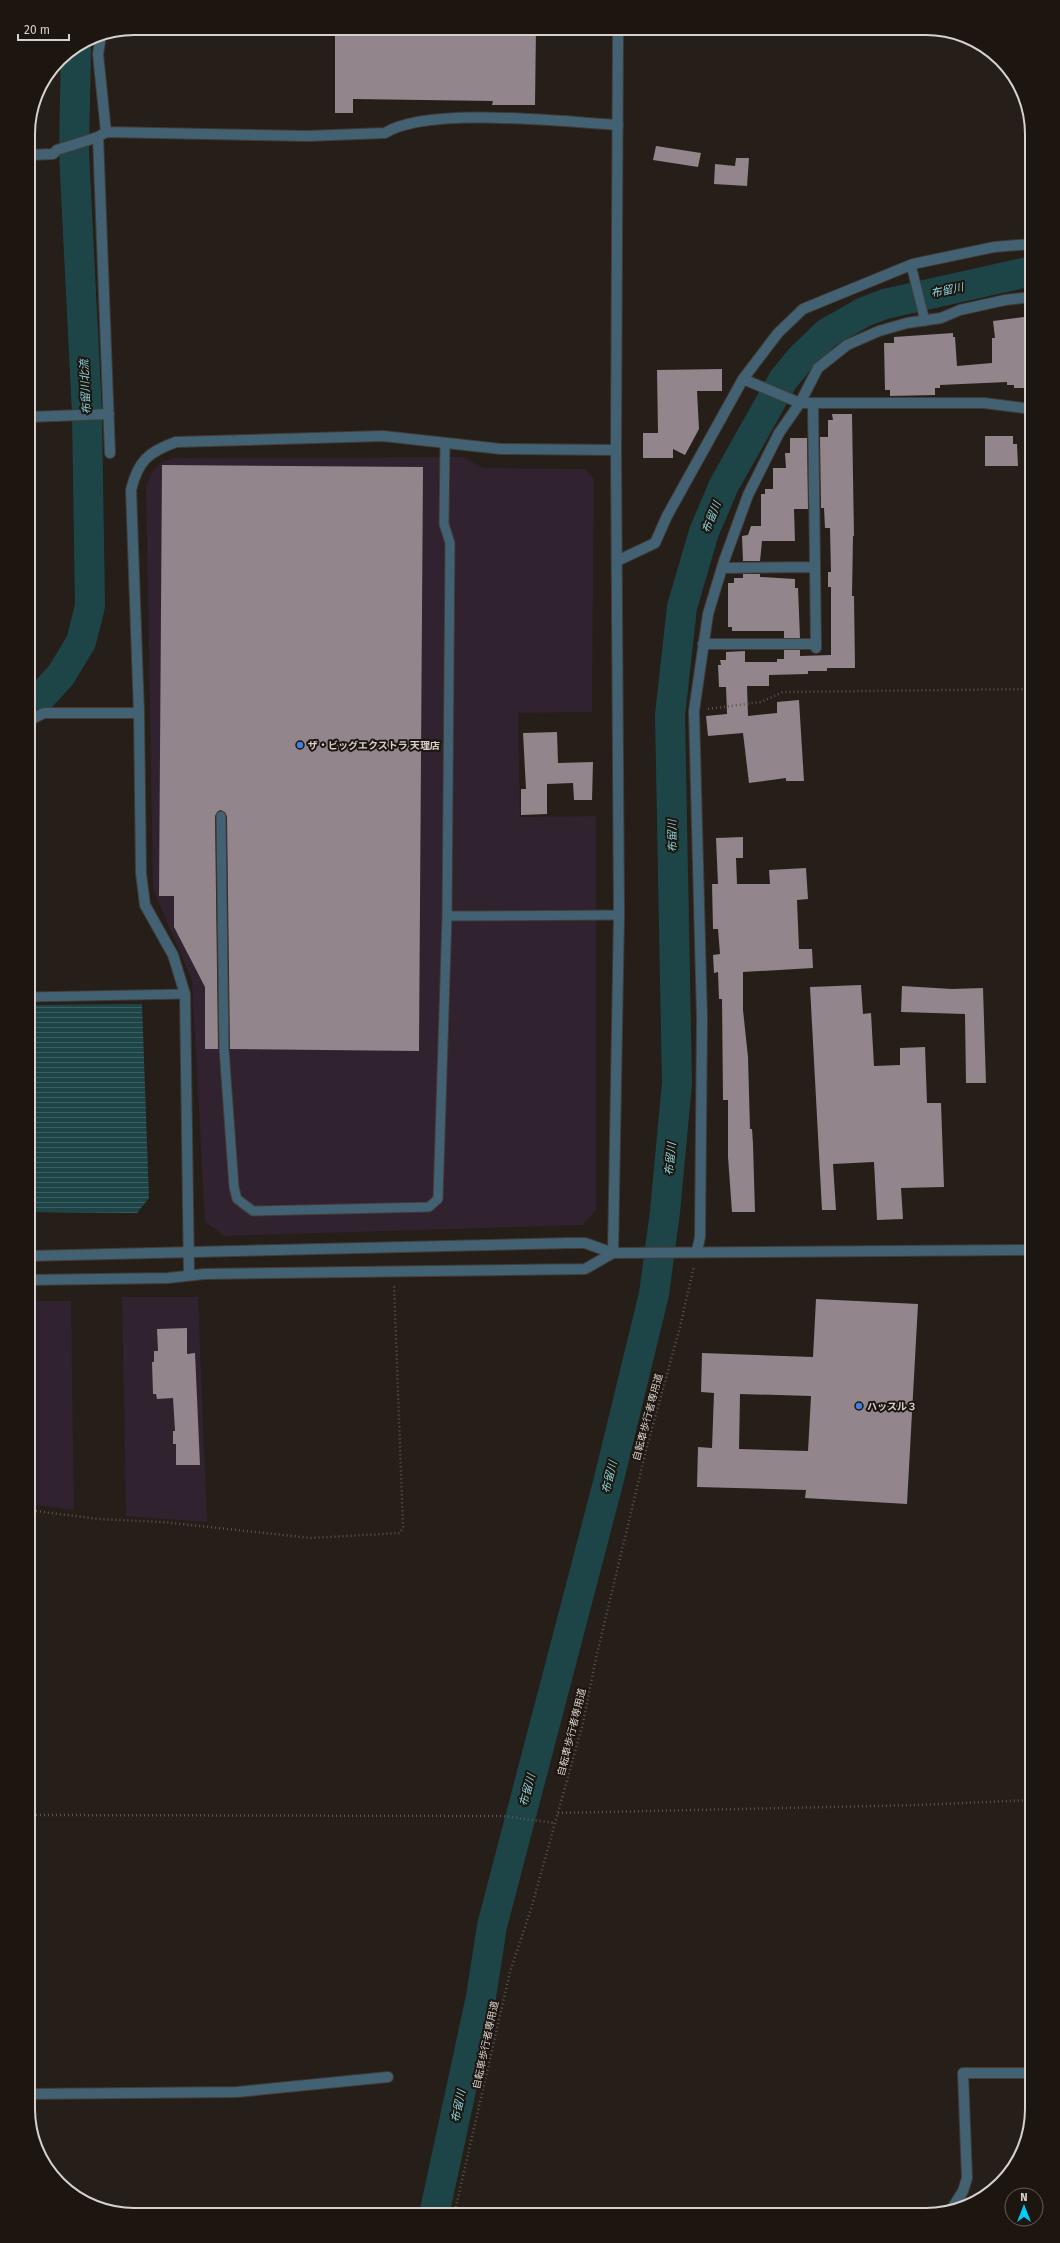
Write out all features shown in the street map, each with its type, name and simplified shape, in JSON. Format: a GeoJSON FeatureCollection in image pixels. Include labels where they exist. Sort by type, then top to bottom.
{"type":"FeatureCollection","features":[{"type":"Feature","properties":{"kind":"street"},"geometry":{"type":"LineString","coordinates":[[614,1253],[619,915],[616,450],[618,35]]}},
{"type":"Feature","properties":{"kind":"street"},"geometry":{"type":"LineString","coordinates":[[100,41],[98,54],[99,135],[110,453]]}},
{"type":"Feature","properties":{"kind":"street"},"geometry":{"type":"LineString","coordinates":[[35,155],[53,154],[57,150],[99,135],[308,136],[385,133],[395,127],[439,119],[512,120],[618,125]]}},
{"type":"Feature","properties":{"kind":"street"},"geometry":{"type":"LineString","coordinates":[[617,561],[655,543],[667,516],[747,381],[778,333],[804,309],[911,266],[994,247],[1025,245]]}},
{"type":"Feature","properties":{"kind":"street"},"geometry":{"type":"LineString","coordinates":[[697,1252],[700,1237],[702,1018],[694,711],[708,614],[722,568],[748,495],[796,401],[818,368],[847,345],[879,331],[924,319],[941,318],[960,310],[1005,300],[1025,298]]}},
{"type":"Feature","properties":{"kind":"street"},"geometry":{"type":"LineString","coordinates":[[747,381],[796,401],[813,403],[984,403],[1025,408]]}},
{"type":"Feature","properties":{"kind":"street"},"geometry":{"type":"LineString","coordinates":[[703,644],[816,646],[813,403]]}},
{"type":"Feature","properties":{"kind":"street"},"geometry":{"type":"LineString","coordinates":[[35,417],[109,414]]}},
{"type":"Feature","properties":{"kind":"street"},"geometry":{"type":"LineString","coordinates":[[189,1275],[185,994],[173,956],[145,905],[141,873],[140,713],[131,490],[135,472],[149,454],[176,442],[383,436],[501,449],[616,450]]}},
{"type":"Feature","properties":{"kind":"street"},"geometry":{"type":"LineString","coordinates":[[722,568],[815,566]]}},
{"type":"Feature","properties":{"kind":"street"},"geometry":{"type":"LineString","coordinates":[[35,718],[44,713],[140,713]]}},
{"type":"Feature","properties":{"kind":"street"},"geometry":{"type":"LineString","coordinates":[[35,1256],[570,1243],[585,1243],[614,1253],[1025,1250]]}},
{"type":"Feature","properties":{"kind":"street"},"geometry":{"type":"LineString","coordinates":[[35,1280],[168,1278],[189,1275],[585,1269],[614,1253]]}},
{"type":"Feature","properties":{"kind":"street"},"geometry":{"type":"LineString","coordinates":[[955,2204],[963,2191],[967,2178],[963,2073],[1025,2073]]}},
{"type":"Feature","properties":{"kind":"street"},"geometry":{"type":"LineString","coordinates":[[35,2094],[238,2092],[388,2077]]}},
{"type":"Feature","properties":{"kind":"lane"},"geometry":{"type":"LineString","coordinates":[[911,266],[924,319]]}},
{"type":"Feature","properties":{"kind":"lane"},"geometry":{"type":"LineString","coordinates":[[221,816],[224,1049],[234,1187],[238,1199],[253,1211],[429,1206],[438,1199],[447,916],[450,543],[444,524],[445,443]]}},
{"type":"Feature","properties":{"kind":"lane"},"geometry":{"type":"LineString","coordinates":[[447,916],[619,915]]}},
{"type":"Feature","properties":{"kind":"lane"},"geometry":{"type":"LineString","coordinates":[[35,997],[185,994]]}},
{"type":"Feature","properties":{"kind":"path"},"geometry":{"type":"LineString","coordinates":[[694,711],[761,702],[783,692],[1025,689]]}},
{"type":"Feature","properties":{"kind":"path","name":"自転車歩行者専用道"},"geometry":{"type":"LineString","coordinates":[[456,2208],[510,1972],[531,1909],[583,1723],[596,1658],[646,1450],[680,1327],[697,1252]]}},
{"type":"Feature","properties":{"kind":"path"},"geometry":{"type":"LineString","coordinates":[[35,1511],[99,1519],[163,1522],[311,1538],[400,1533],[403,1527],[393,1271]]}},
{"type":"Feature","properties":{"kind":"path"},"geometry":{"type":"LineString","coordinates":[[558,1813],[920,1805],[1025,1800]]}},
{"type":"Feature","properties":{"kind":"path"},"geometry":{"type":"LineString","coordinates":[[35,1815],[503,1816],[555,1823]]}},
{"type":"Feature","properties":{"kind":"shaded area"},"geometry":{"type":"Polygon","coordinates":[[[463,457],[484,468],[585,469],[594,479],[592,712],[518,713],[520,817],[596,816],[596,1210],[583,1225],[224,1236],[205,1222],[192,981],[153,889],[146,486],[152,472],[162,462],[175,458],[463,457]]]}},
{"type":"Feature","properties":{"kind":"shaded area"},"geometry":{"type":"Polygon","coordinates":[[[122,1297],[198,1297],[207,1522],[126,1516],[122,1297]]]}},
{"type":"Feature","properties":{"kind":"shaded area"},"geometry":{"type":"Polygon","coordinates":[[[35,1301],[71,1301],[74,1510],[35,1505],[35,1301]]]}},
{"type":"Feature","properties":{"kind":"water"},"geometry":{"type":"Polygon","coordinates":[[[142,1004],[149,1198],[137,1213],[35,1212],[35,1005],[142,1004]]]}},
{"type":"Feature","properties":{"kind":"building"},"geometry":{"type":"Polygon","coordinates":[[[335,35],[536,35],[535,105],[492,105],[493,101],[353,99],[353,113],[335,113],[335,35]]]}},
{"type":"Feature","properties":{"kind":"building"},"geometry":{"type":"Polygon","coordinates":[[[656,146],[701,153],[698,167],[653,160],[656,146]]]}},
{"type":"Feature","properties":{"kind":"building"},"geometry":{"type":"Polygon","coordinates":[[[736,158],[749,158],[747,186],[714,184],[715,164],[735,166],[736,158]]]}},
{"type":"Feature","properties":{"kind":"building"},"geometry":{"type":"Polygon","coordinates":[[[1025,317],[1025,388],[1014,388],[1014,385],[1007,385],[1007,382],[940,385],[940,388],[935,388],[935,395],[890,396],[890,390],[885,390],[884,343],[894,343],[894,337],[953,333],[953,337],[955,337],[957,366],[992,363],[992,338],[995,338],[993,321],[1025,317]]]}},
{"type":"Feature","properties":{"kind":"building"},"geometry":{"type":"Polygon","coordinates":[[[722,369],[722,391],[697,391],[699,429],[685,455],[673,449],[673,458],[643,458],[643,433],[658,433],[657,370],[722,369]]]}},
{"type":"Feature","properties":{"kind":"building"},"geometry":{"type":"Polygon","coordinates":[[[832,414],[852,414],[854,536],[852,596],[854,596],[855,668],[827,668],[827,671],[808,671],[808,674],[769,675],[769,686],[747,686],[748,716],[777,713],[777,702],[799,700],[804,781],[786,781],[786,778],[749,783],[743,733],[708,736],[706,716],[727,714],[726,687],[719,687],[718,665],[721,665],[720,660],[726,660],[726,652],[745,651],[745,662],[777,662],[777,659],[784,659],[784,650],[800,650],[800,656],[831,655],[831,587],[828,587],[828,572],[831,572],[830,528],[825,528],[824,508],[821,508],[820,437],[828,437],[828,420],[833,420],[832,414]]]}},
{"type":"Feature","properties":{"kind":"building"},"geometry":{"type":"Polygon","coordinates":[[[985,436],[1013,436],[1013,444],[1017,444],[1018,466],[985,466],[985,436]]]}},
{"type":"Feature","properties":{"kind":"building"},"geometry":{"type":"Polygon","coordinates":[[[790,438],[807,438],[808,509],[794,509],[795,541],[762,541],[760,561],[743,561],[742,536],[748,535],[751,526],[761,526],[761,494],[765,494],[765,489],[773,489],[773,468],[786,468],[785,453],[790,453],[790,438]]]}},
{"type":"Feature","properties":{"kind":"building"},"geometry":{"type":"Polygon","coordinates":[[[162,465],[423,467],[419,1051],[230,1049],[227,816],[221,810],[218,811],[215,816],[218,1049],[205,1049],[205,987],[174,927],[174,896],[159,896],[162,465]]]}},
{"type":"Feature","properties":{"kind":"building"},"geometry":{"type":"Polygon","coordinates":[[[743,574],[760,574],[760,577],[795,579],[795,588],[798,588],[800,638],[784,638],[784,631],[732,631],[732,627],[728,627],[728,583],[734,583],[734,578],[743,578],[743,574]]]}},
{"type":"Feature","properties":{"kind":"building"},"geometry":{"type":"Polygon","coordinates":[[[557,732],[558,763],[593,762],[592,800],[574,800],[573,783],[547,784],[547,814],[521,815],[521,789],[526,789],[523,733],[557,732]]]}},
{"type":"Feature","properties":{"kind":"building"},"geometry":{"type":"Polygon","coordinates":[[[743,837],[743,858],[736,858],[737,884],[770,884],[769,870],[806,868],[808,899],[797,900],[799,949],[812,949],[813,968],[743,972],[743,1010],[748,1057],[750,1129],[752,1129],[753,1144],[755,1212],[732,1212],[728,1157],[728,1100],[723,1100],[722,999],[719,999],[718,972],[714,973],[713,955],[720,954],[718,929],[713,929],[712,884],[718,884],[716,838],[743,837]]]}},
{"type":"Feature","properties":{"kind":"building"},"geometry":{"type":"Polygon","coordinates":[[[861,985],[863,1014],[871,1013],[874,1066],[900,1065],[900,1048],[925,1047],[927,1103],[941,1103],[944,1187],[901,1188],[903,1219],[877,1220],[874,1162],[833,1164],[836,1210],[822,1210],[810,987],[861,985]]]}},
{"type":"Feature","properties":{"kind":"building"},"geometry":{"type":"Polygon","coordinates":[[[902,986],[952,989],[983,988],[986,1083],[966,1083],[965,1014],[901,1012],[902,986]]]}},
{"type":"Feature","properties":{"kind":"building"},"geometry":{"type":"Polygon","coordinates":[[[816,1299],[918,1304],[907,1504],[805,1498],[806,1490],[697,1487],[698,1447],[712,1448],[714,1393],[701,1392],[702,1353],[813,1357],[816,1299]],[[740,1394],[739,1449],[808,1451],[811,1396],[740,1394]]]}},
{"type":"Feature","properties":{"kind":"building"},"geometry":{"type":"Polygon","coordinates":[[[187,1328],[187,1354],[195,1353],[200,1465],[176,1465],[176,1444],[173,1444],[173,1431],[175,1431],[173,1398],[157,1399],[156,1394],[153,1394],[152,1362],[154,1362],[154,1351],[158,1351],[157,1329],[187,1328]]]}},
{"type":"Feature","properties":{"kind":"waterway","name":"布留川北流"},"geometry":{"type":"LineString","coordinates":[[35,701],[38,700],[61,675],[81,642],[90,606],[87,413],[74,153],[76,54]]}},
{"type":"Feature","properties":{"kind":"waterway","name":"布留川"},"geometry":{"type":"LineString","coordinates":[[436,2208],[481,1997],[492,1926],[608,1483],[654,1294],[665,1212],[677,1083],[670,715],[682,607],[704,532],[724,485],[783,380],[801,358],[827,333],[864,312],[885,304],[1025,273]]}},
{"type":"Feature","properties":{"kind":"place","name":"ザ・ビッグエクストラ 天理店"},"geometry":{"type":"Point","coordinates":[300,745]}},
{"type":"Feature","properties":{"kind":"place","name":"ハッスル３"},"geometry":{"type":"Point","coordinates":[859,1406]}}]}
